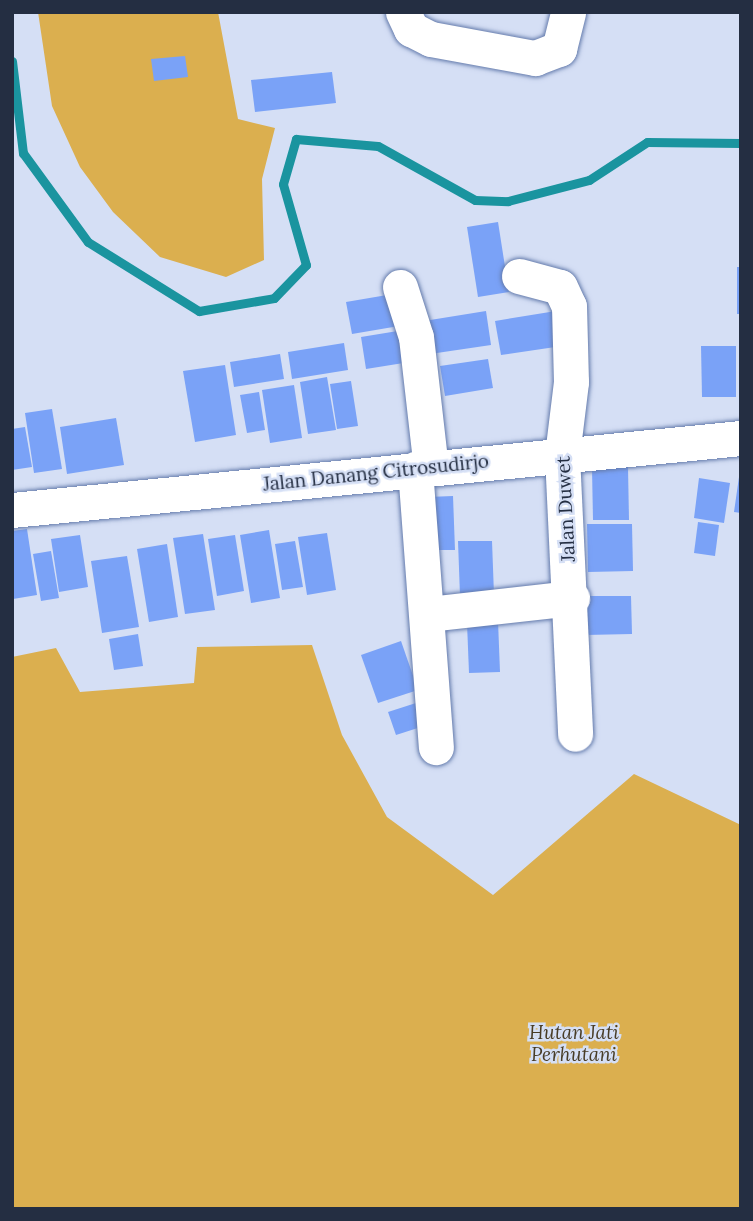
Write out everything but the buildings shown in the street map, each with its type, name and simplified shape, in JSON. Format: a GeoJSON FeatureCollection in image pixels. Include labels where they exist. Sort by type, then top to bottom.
{"type":"FeatureCollection","features":[{"type":"Feature","properties":{"kind":"street"},"geometry":{"type":"LineString","coordinates":[[403,12],[411,29],[431,39],[535,58],[559,48],[568,12]]}},
{"type":"Feature","properties":{"kind":"street","name":"Jalan Duwet"},"geometry":{"type":"LineString","coordinates":[[519,276],[560,287],[569,306],[571,382],[562,455],[572,598],[575,734]]}},
{"type":"Feature","properties":{"kind":"street"},"geometry":{"type":"LineString","coordinates":[[400,287],[416,337],[436,747]]}},
{"type":"Feature","properties":{"kind":"street","name":"Jalan Danang Citrosudirjo"},"geometry":{"type":"LineString","coordinates":[[12,510],[741,438]]}},
{"type":"Feature","properties":{"kind":"street"},"geometry":{"type":"LineString","coordinates":[[429,614],[572,598]]}},
{"type":"Feature","properties":{"kind":"green space"},"geometry":{"type":"Polygon","coordinates":[[[38,12],[218,12],[238,119],[275,128],[262,179],[264,260],[226,277],[160,257],[113,212],[80,167],[52,106],[38,12]]]}},
{"type":"Feature","properties":{"kind":"green space","name":"Hutan Jati Perhutani"},"geometry":{"type":"Polygon","coordinates":[[[312,645],[342,735],[387,817],[493,895],[634,774],[741,825],[741,1209],[12,1209],[12,657],[56,648],[80,692],[194,683],[197,647],[312,645]]]}},
{"type":"Feature","properties":{"kind":"waterway"},"geometry":{"type":"LineString","coordinates":[[12,61],[23,153],[88,242],[199,311],[274,298],[306,265],[283,184],[296,139],[378,146],[475,200],[508,201],[589,180],[647,142],[741,143]]}}]}
